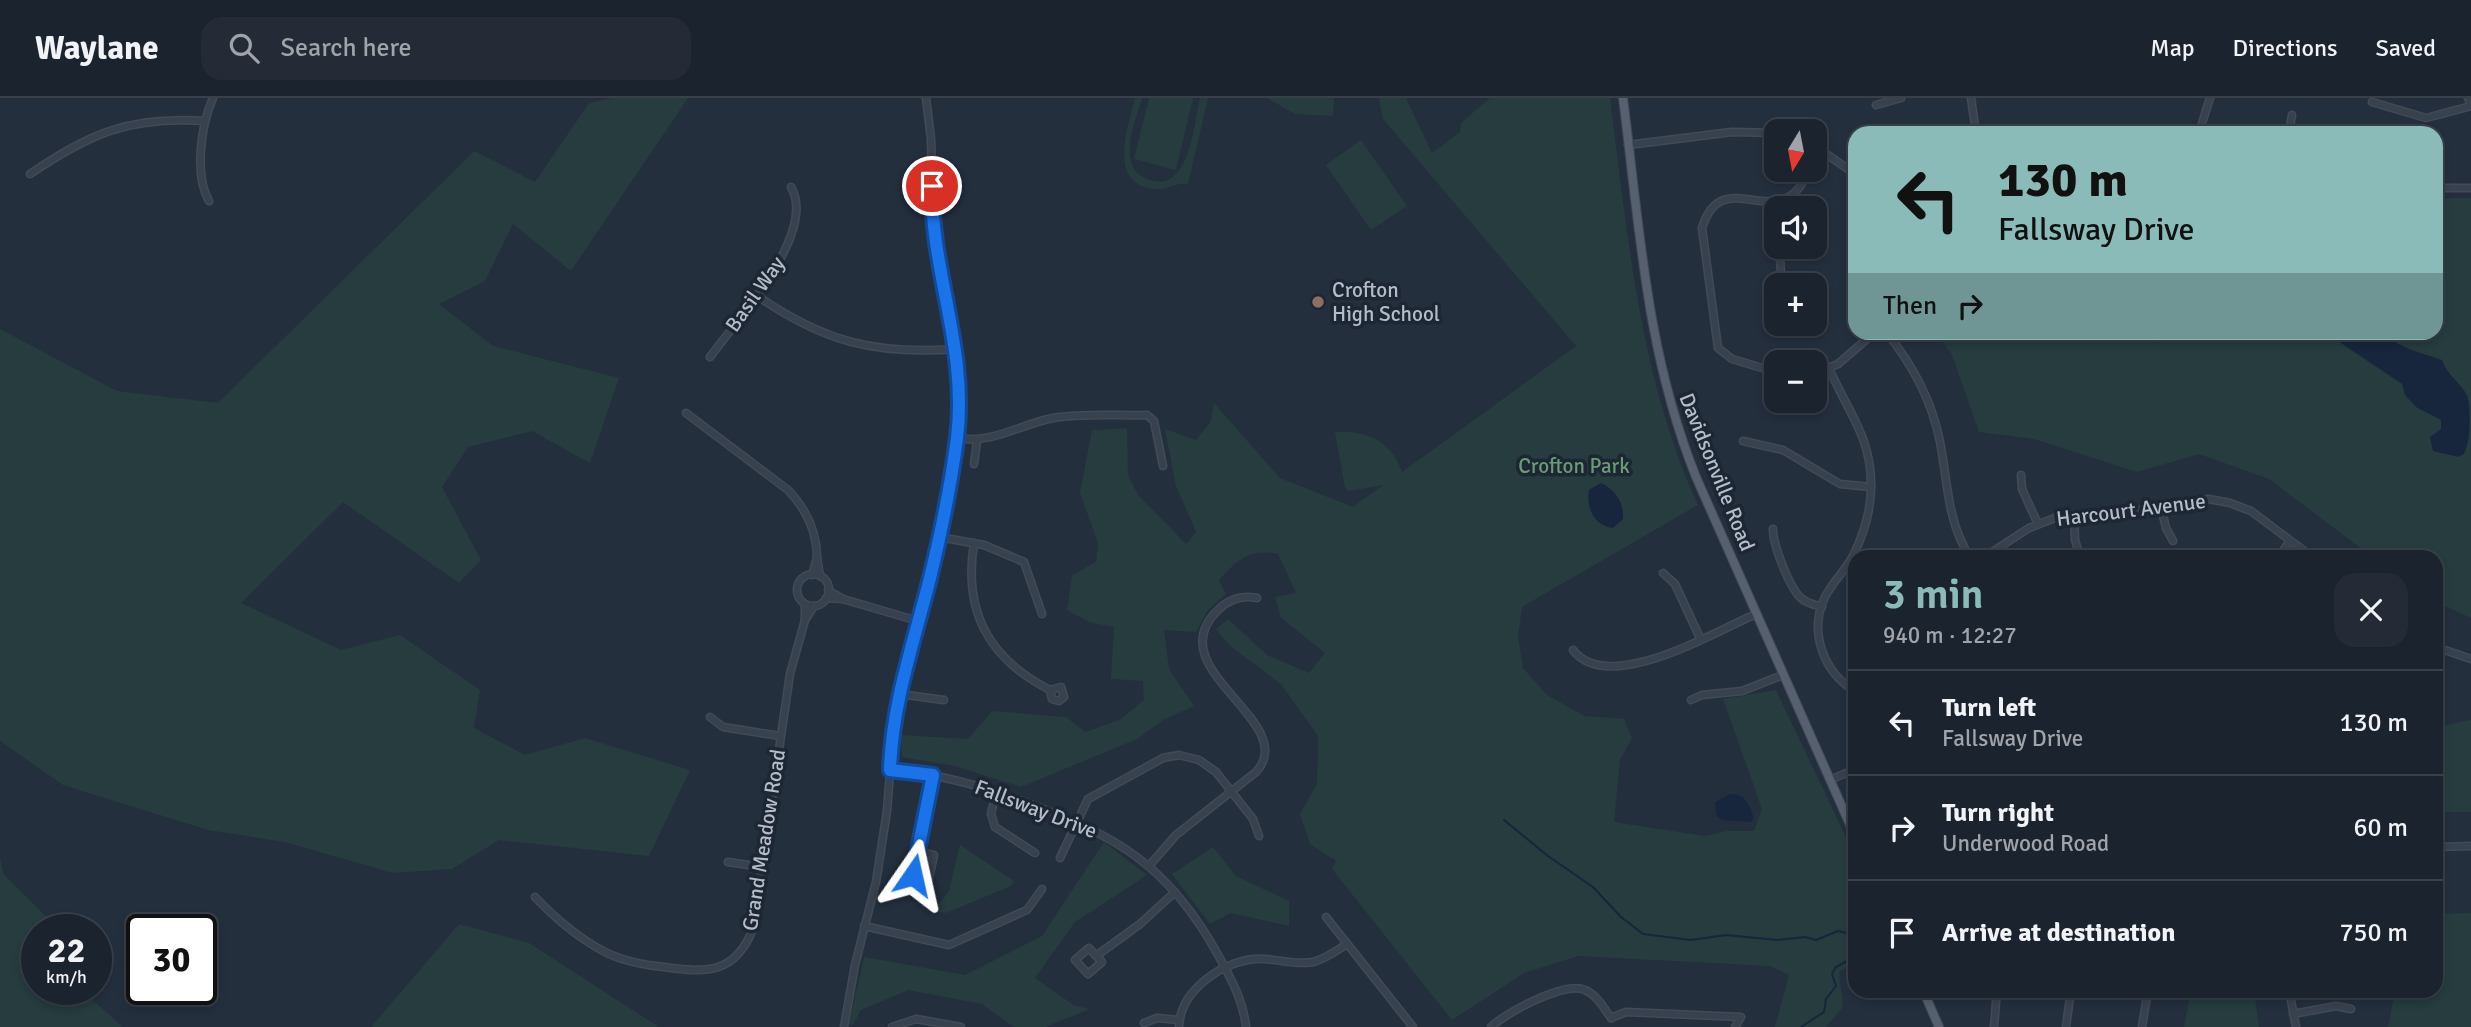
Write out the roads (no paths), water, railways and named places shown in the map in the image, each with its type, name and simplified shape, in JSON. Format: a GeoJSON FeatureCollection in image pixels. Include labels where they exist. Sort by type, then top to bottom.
{"type":"FeatureCollection","features":[{"type":"Feature","properties":{"kind":"main road","name":"Davidsonville Road"},"geometry":{"type":"LineString","coordinates":[[1623,98],[1651,327],[1665,388],[1692,466],[1848,820]]}},
{"type":"Feature","properties":{"kind":"main road"},"geometry":{"type":"LineString","coordinates":[[1926,998],[1939,1027]]}},
{"type":"Feature","properties":{"kind":"street"},"geometry":{"type":"LineString","coordinates":[[209,201],[202,181],[205,121],[213,98]]}},
{"type":"Feature","properties":{"kind":"street"},"geometry":{"type":"LineString","coordinates":[[844,1027],[864,926],[876,882],[893,725],[939,537],[957,438],[957,349],[934,238],[932,139],[926,98]]}},
{"type":"Feature","properties":{"kind":"street"},"geometry":{"type":"LineString","coordinates":[[1876,105],[1900,98]]}},
{"type":"Feature","properties":{"kind":"street"},"geometry":{"type":"LineString","coordinates":[[1971,98],[1975,126]]}},
{"type":"Feature","properties":{"kind":"street"},"geometry":{"type":"LineString","coordinates":[[2201,126],[2210,98]]}},
{"type":"Feature","properties":{"kind":"street"},"geometry":{"type":"LineString","coordinates":[[2372,102],[2426,118],[2471,105],[2468,98]]}},
{"type":"Feature","properties":{"kind":"street"},"geometry":{"type":"LineString","coordinates":[[2290,126],[2292,115]]}},
{"type":"Feature","properties":{"kind":"street"},"geometry":{"type":"LineString","coordinates":[[30,174],[73,145],[112,128],[161,119],[205,121]]}},
{"type":"Feature","properties":{"kind":"street"},"geometry":{"type":"LineString","coordinates":[[1629,145],[1732,132],[1764,133]]}},
{"type":"Feature","properties":{"kind":"street"},"geometry":{"type":"LineString","coordinates":[[1827,154],[1848,169]]}},
{"type":"Feature","properties":{"kind":"street"},"geometry":{"type":"LineString","coordinates":[[1786,196],[1797,191],[1802,182]]}},
{"type":"Feature","properties":{"kind":"street","name":"Basil Way"},"geometry":{"type":"LineString","coordinates":[[709,357],[778,265],[792,230],[796,205],[791,187]]}},
{"type":"Feature","properties":{"kind":"street"},"geometry":{"type":"LineString","coordinates":[[2443,188],[2471,188]]}},
{"type":"Feature","properties":{"kind":"street"},"geometry":{"type":"LineString","coordinates":[[1764,200],[1741,197],[1723,201],[1708,213],[1702,238],[1718,348],[1732,359],[1764,368]]}},
{"type":"Feature","properties":{"kind":"street"},"geometry":{"type":"LineString","coordinates":[[756,295],[794,320],[841,341],[889,351],[957,349]]}},
{"type":"Feature","properties":{"kind":"street"},"geometry":{"type":"LineString","coordinates":[[1855,550],[1863,533],[1871,487],[1869,458],[1862,432],[1829,368],[1846,358],[1866,340]]}},
{"type":"Feature","properties":{"kind":"street"},"geometry":{"type":"LineString","coordinates":[[1892,340],[1916,374],[1931,408],[1941,445],[1948,501],[1967,550]]}},
{"type":"Feature","properties":{"kind":"street"},"geometry":{"type":"LineString","coordinates":[[686,413],[800,502],[812,528],[820,576],[828,590],[843,599]]}},
{"type":"Feature","properties":{"kind":"street"},"geometry":{"type":"LineString","coordinates":[[957,438],[977,441],[995,438],[1054,418],[1146,415],[1154,421],[1163,466]]}},
{"type":"Feature","properties":{"kind":"street"},"geometry":{"type":"LineString","coordinates":[[974,464],[977,441]]}},
{"type":"Feature","properties":{"kind":"street"},"geometry":{"type":"LineString","coordinates":[[1743,441],[1783,450],[1840,484],[1871,487]]}},
{"type":"Feature","properties":{"kind":"street"},"geometry":{"type":"LineString","coordinates":[[2021,475],[2022,489],[2038,524]]}},
{"type":"Feature","properties":{"kind":"street","name":"Harcourt Avenue"},"geometry":{"type":"LineString","coordinates":[[1996,550],[2038,524],[2074,514],[2161,507],[2198,500],[2230,503],[2250,511],[2303,550]]}},
{"type":"Feature","properties":{"kind":"street"},"geometry":{"type":"LineString","coordinates":[[2161,507],[2166,528],[2173,541]]}},
{"type":"Feature","properties":{"kind":"street"},"geometry":{"type":"LineString","coordinates":[[2074,514],[2078,550]]}},
{"type":"Feature","properties":{"kind":"street"},"geometry":{"type":"LineString","coordinates":[[1773,529],[1775,546],[1797,593],[1804,600],[1822,607]]}},
{"type":"Feature","properties":{"kind":"street"},"geometry":{"type":"LineString","coordinates":[[939,537],[974,543],[1024,562],[1042,614]]}},
{"type":"Feature","properties":{"kind":"street"},"geometry":{"type":"LineString","coordinates":[[2283,550],[2290,541]]}},
{"type":"Feature","properties":{"kind":"street"},"geometry":{"type":"LineString","coordinates":[[974,543],[970,572],[973,591],[989,640],[1008,665],[1050,690]]}},
{"type":"Feature","properties":{"kind":"street"},"geometry":{"type":"LineString","coordinates":[[817,558],[811,575],[798,585],[799,597],[805,604],[814,606],[826,598],[843,599],[918,621]]}},
{"type":"Feature","properties":{"kind":"street"},"geometry":{"type":"LineString","coordinates":[[1848,565],[1833,583],[1822,607],[1819,639],[1826,661],[1837,677],[1848,686]]}},
{"type":"Feature","properties":{"kind":"street"},"geometry":{"type":"LineString","coordinates":[[1663,573],[1675,584],[1700,638]]}},
{"type":"Feature","properties":{"kind":"street"},"geometry":{"type":"LineString","coordinates":[[811,575],[820,576]]}},
{"type":"Feature","properties":{"kind":"street"},"geometry":{"type":"LineString","coordinates":[[826,598],[828,590]]}},
{"type":"Feature","properties":{"kind":"street"},"geometry":{"type":"LineString","coordinates":[[1149,866],[1170,841],[1260,768],[1266,751],[1265,740],[1212,672],[1206,657],[1204,640],[1209,622],[1222,607],[1243,596],[1257,598]]}},
{"type":"Feature","properties":{"kind":"street","name":"Grand Meadow Road"},"geometry":{"type":"LineString","coordinates":[[534,897],[568,928],[621,959],[700,971],[727,964],[747,943],[753,929],[780,736],[805,604]]}},
{"type":"Feature","properties":{"kind":"street","name":"Grand Meadow Road"},"geometry":{"type":"LineString","coordinates":[[804,620],[814,606]]}},
{"type":"Feature","properties":{"kind":"street"},"geometry":{"type":"LineString","coordinates":[[1573,650],[1588,662],[1628,667],[1756,614]]}},
{"type":"Feature","properties":{"kind":"street"},"geometry":{"type":"LineString","coordinates":[[2443,649],[2471,659]]}},
{"type":"Feature","properties":{"kind":"street"},"geometry":{"type":"LineString","coordinates":[[1690,700],[1702,695],[1742,691],[1783,675]]}},
{"type":"Feature","properties":{"kind":"street"},"geometry":{"type":"LineString","coordinates":[[899,694],[944,700]]}},
{"type":"Feature","properties":{"kind":"street"},"geometry":{"type":"LineString","coordinates":[[710,717],[723,727],[780,736]]}},
{"type":"Feature","properties":{"kind":"street"},"geometry":{"type":"LineString","coordinates":[[1060,858],[1076,821],[1094,795],[1171,756],[1192,757],[1205,763],[1232,791],[1253,819],[1259,836]]}},
{"type":"Feature","properties":{"kind":"street","name":"Fallsway Drive"},"geometry":{"type":"LineString","coordinates":[[890,770],[933,775],[996,792],[1076,821],[1119,843],[1149,866],[1175,892],[1202,927],[1242,1001],[1246,1027]]}},
{"type":"Feature","properties":{"kind":"street"},"geometry":{"type":"LineString","coordinates":[[1830,780],[1848,772]]}},
{"type":"Feature","properties":{"kind":"street"},"geometry":{"type":"LineString","coordinates":[[918,852],[934,855],[929,878],[913,875],[933,775]]}},
{"type":"Feature","properties":{"kind":"street"},"geometry":{"type":"LineString","coordinates":[[996,792],[991,814],[995,827],[1035,853]]}},
{"type":"Feature","properties":{"kind":"street"},"geometry":{"type":"LineString","coordinates":[[2443,847],[2471,846]]}},
{"type":"Feature","properties":{"kind":"street"},"geometry":{"type":"LineString","coordinates":[[728,862],[762,867]]}},
{"type":"Feature","properties":{"kind":"street"},"geometry":{"type":"LineString","coordinates":[[864,926],[949,945],[1027,910],[1042,889]]}},
{"type":"Feature","properties":{"kind":"street"},"geometry":{"type":"LineString","coordinates":[[1096,956],[1140,924],[1175,892]]}},
{"type":"Feature","properties":{"kind":"street"},"geometry":{"type":"LineString","coordinates":[[1326,917],[1413,1027]]}},
{"type":"Feature","properties":{"kind":"street"},"geometry":{"type":"LineString","coordinates":[[1144,1023],[1157,1018],[1179,1023],[1190,993],[1226,970],[1256,959],[1312,962],[1347,943]]}},
{"type":"Feature","properties":{"kind":"street"},"geometry":{"type":"LineString","coordinates":[[1491,1027],[1530,1003],[1569,988],[1583,988],[1593,994],[1611,1018],[1611,1027]]}},
{"type":"Feature","properties":{"kind":"street"},"geometry":{"type":"LineString","coordinates":[[1994,1027],[1996,998]]}},
{"type":"Feature","properties":{"kind":"street"},"geometry":{"type":"LineString","coordinates":[[2066,1027],[2070,998]]}},
{"type":"Feature","properties":{"kind":"street"},"geometry":{"type":"LineString","coordinates":[[2142,1027],[2147,998]]}},
{"type":"Feature","properties":{"kind":"street"},"geometry":{"type":"LineString","coordinates":[[2291,998],[2296,1027]]}},
{"type":"Feature","properties":{"kind":"street"},"geometry":{"type":"LineString","coordinates":[[2293,1014],[2336,1006],[2351,1009]]}},
{"type":"Feature","properties":{"kind":"street"},"geometry":{"type":"LineString","coordinates":[[1611,1018],[1626,1012],[1741,1017],[1735,1027]]}},
{"type":"Feature","properties":{"kind":"street"},"geometry":{"type":"LineString","coordinates":[[892,1027],[916,1019],[961,1027]]}},
{"type":"Feature","properties":{"kind":"water"},"geometry":{"type":"Polygon","coordinates":[[[2390,340],[2442,360],[2467,395],[2470,425],[2464,454],[2458,457],[2433,451],[2430,437],[2441,429],[2441,420],[2416,407],[2405,395],[2402,384],[2338,341],[2390,340]]]}},
{"type":"Feature","properties":{"kind":"water"},"geometry":{"type":"Polygon","coordinates":[[[1601,483],[1615,493],[1622,508],[1623,519],[1613,528],[1596,520],[1590,509],[1589,490],[1601,483]]]}},
{"type":"Feature","properties":{"kind":"water"},"geometry":{"type":"Polygon","coordinates":[[[1730,794],[1740,796],[1746,801],[1754,818],[1751,822],[1717,817],[1715,802],[1730,794]]]}},
{"type":"Feature","properties":{"kind":"waterway"},"geometry":{"type":"LineString","coordinates":[[1504,820],[1548,856],[1593,887],[1621,917],[1643,934],[1691,940],[1726,935],[1777,940],[1805,937],[1816,940],[1838,931],[1848,933]]}},
{"type":"Feature","properties":{"kind":"waterway"},"geometry":{"type":"LineString","coordinates":[[1801,1027],[1824,1012],[1826,999],[1836,986],[1832,974],[1836,967],[1848,961]]}},
{"type":"Feature","properties":{"kind":"place","name":"Crofton High School"},"geometry":{"type":"Point","coordinates":[1318,302]}},
{"type":"Feature","properties":{"kind":"park label","name":"Crofton Park"},"geometry":{"type":"Point","coordinates":[1574,466]}}]}
